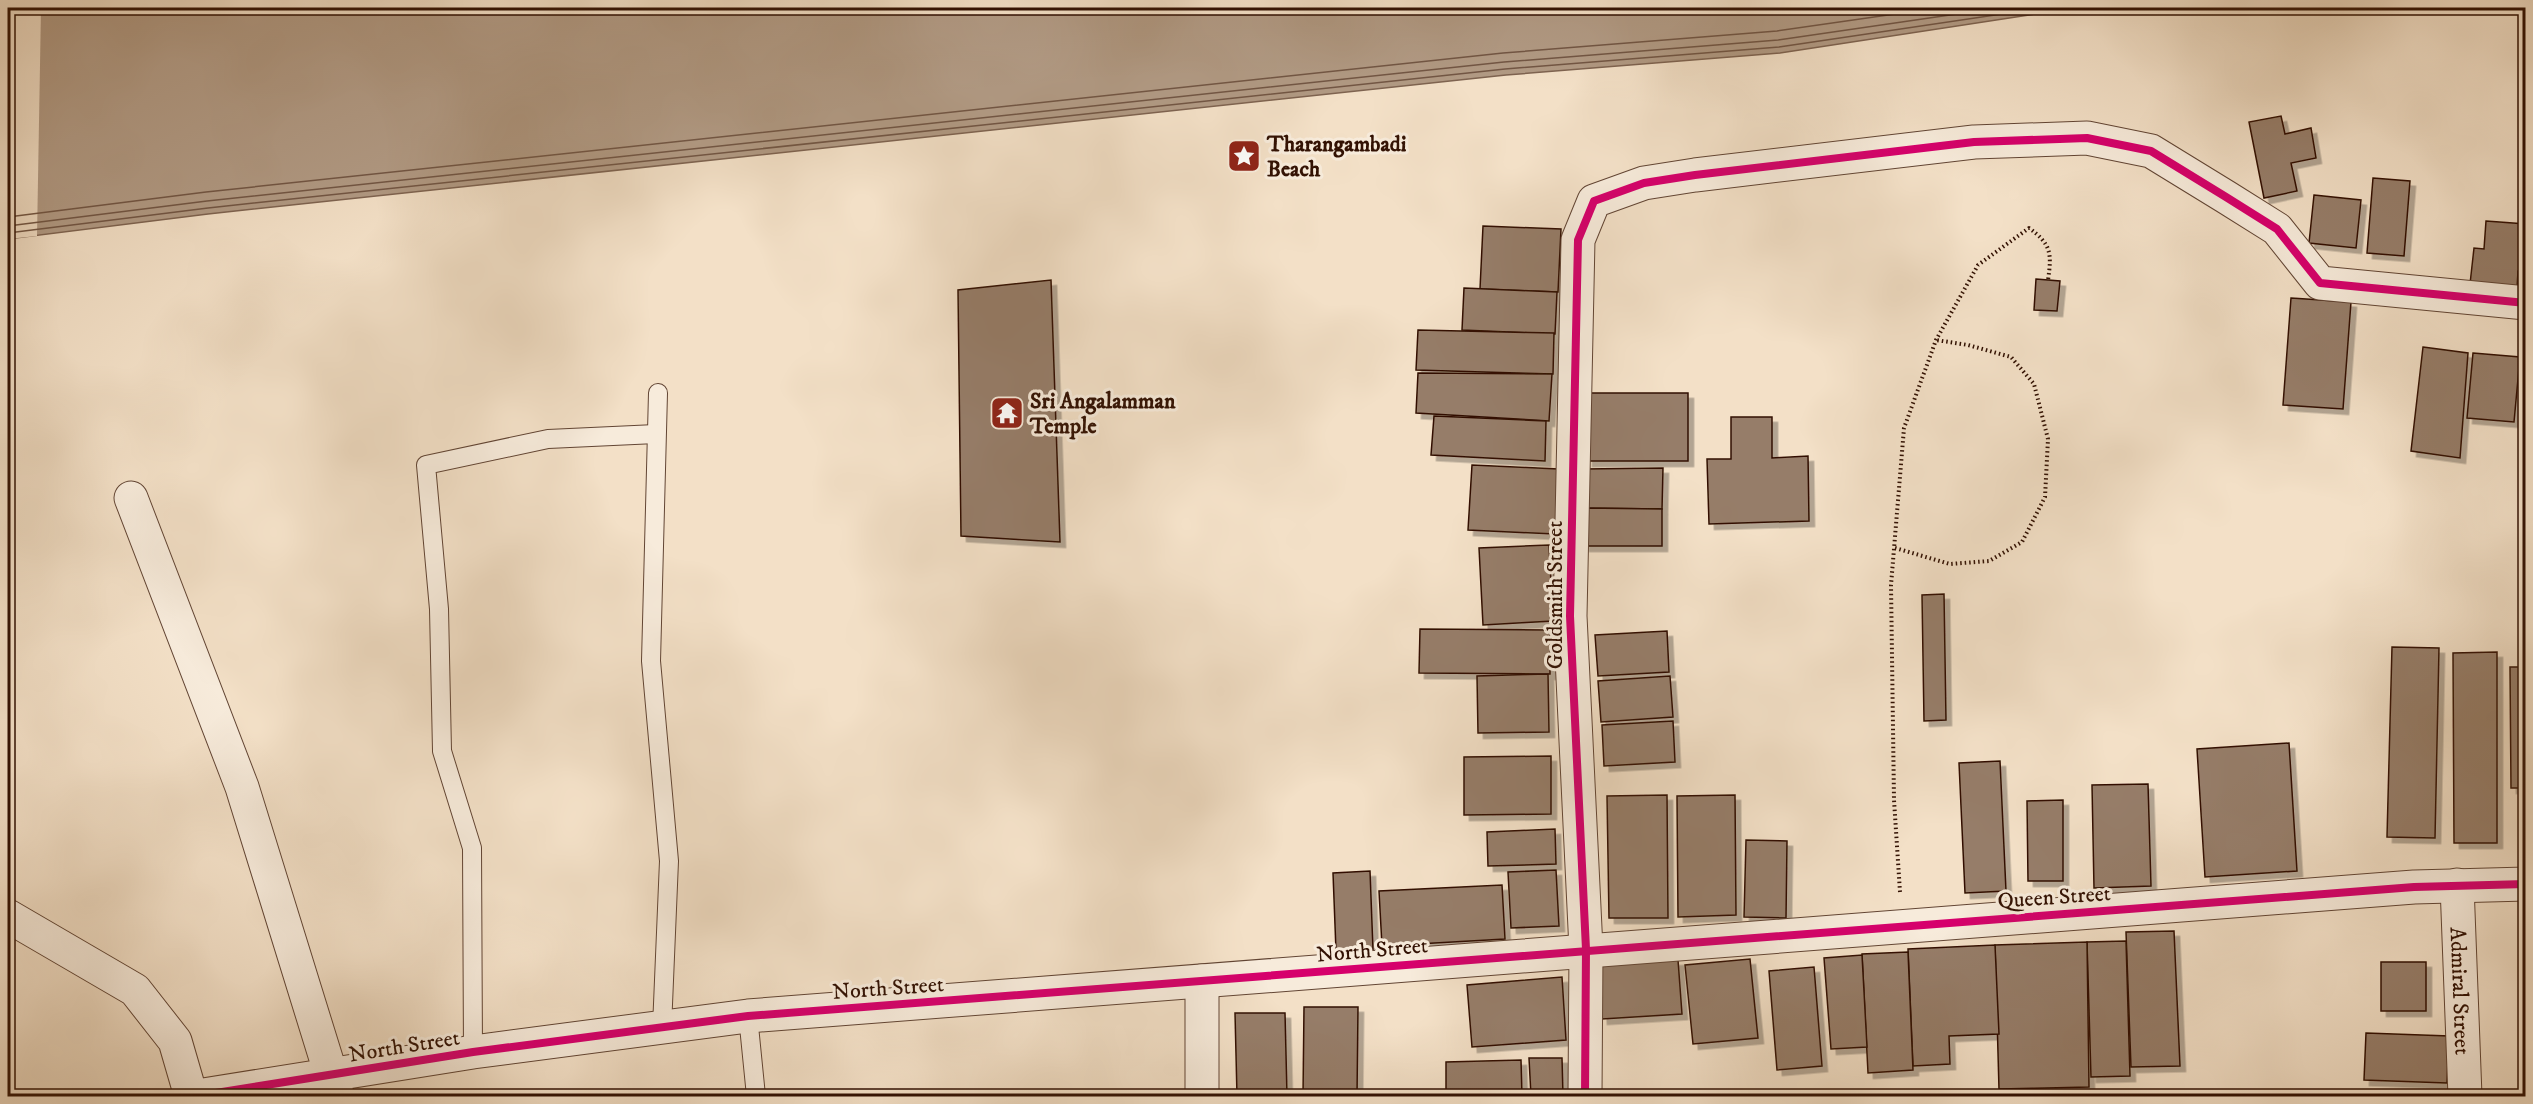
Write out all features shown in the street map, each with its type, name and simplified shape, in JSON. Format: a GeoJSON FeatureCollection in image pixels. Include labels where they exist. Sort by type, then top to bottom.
{"type":"FeatureCollection","features":[{"type":"Feature","properties":{"kind":"street","name":"Goldsmith Street"},"geometry":{"type":"LineString","coordinates":[[1585,1096],[1586,949],[1570,616],[1578,240],[1594,201],[1644,183],[1974,142],[2087,138],[2151,151],[2217,191],[2277,229],[2320,283],[2526,303]]}},
{"type":"Feature","properties":{"kind":"street"},"geometry":{"type":"LineString","coordinates":[[131,498],[242,787],[334,1086]]}},
{"type":"Feature","properties":{"kind":"street","name":"Queen Street"},"geometry":{"type":"LineString","coordinates":[[1586,949],[2457,885],[2526,884]]}},
{"type":"Feature","properties":{"kind":"street","name":"Admiral Street"},"geometry":{"type":"LineString","coordinates":[[2457,885],[2465,1096]]}},
{"type":"Feature","properties":{"kind":"street"},"geometry":{"type":"LineString","coordinates":[[8,916],[135,990],[175,1041],[191,1096]]}},
{"type":"Feature","properties":{"kind":"street","name":"North Street"},"geometry":{"type":"LineString","coordinates":[[196,1096],[334,1086],[472,1052],[748,1016],[1586,949]]}},
{"type":"Feature","properties":{"kind":"street"},"geometry":{"type":"LineString","coordinates":[[1202,981],[1202,1096]]}},
{"type":"Feature","properties":{"kind":"lane"},"geometry":{"type":"LineString","coordinates":[[658,393],[651,661],[669,861],[662,1028]]}},
{"type":"Feature","properties":{"kind":"lane"},"geometry":{"type":"LineString","coordinates":[[472,1052],[472,848],[442,751],[439,609],[426,465],[548,439],[656,434]]}},
{"type":"Feature","properties":{"kind":"lane"},"geometry":{"type":"LineString","coordinates":[[748,1016],[756,1096]]}},
{"type":"Feature","properties":{"kind":"path"},"geometry":{"type":"LineString","coordinates":[[1902,925],[1894,800],[1891,585],[1904,428],[1936,340],[1978,265],[2029,228],[2044,239],[2051,257],[2048,280]]}},
{"type":"Feature","properties":{"kind":"path"},"geometry":{"type":"LineString","coordinates":[[1895,548],[1950,564],[1989,561],[2022,542],[2045,496],[2048,439],[2034,384],[2011,357],[1968,345],[1936,340]]}},
{"type":"Feature","properties":{"kind":"water"},"geometry":{"type":"Polygon","coordinates":[[[8,8],[2075,8],[1780,53],[1506,75],[208,214],[8,239],[8,8]]]}},
{"type":"Feature","properties":{"kind":"pier"},"geometry":{"type":"Polygon","coordinates":[[[8,8],[41,8],[37,236],[8,239],[8,8]]]}},
{"type":"Feature","properties":{"kind":"building"},"geometry":{"type":"Polygon","coordinates":[[[2281,116],[2285,134],[2311,128],[2316,158],[2291,163],[2297,191],[2264,198],[2249,122],[2281,116]]]}},
{"type":"Feature","properties":{"kind":"building"},"geometry":{"type":"Polygon","coordinates":[[[2373,178],[2410,181],[2404,256],[2367,253],[2373,178]]]}},
{"type":"Feature","properties":{"kind":"building"},"geometry":{"type":"Polygon","coordinates":[[[2314,195],[2361,200],[2356,248],[2309,243],[2314,195]]]}},
{"type":"Feature","properties":{"kind":"building"},"geometry":{"type":"Polygon","coordinates":[[[2486,221],[2526,224],[2526,271],[2518,271],[2517,289],[2470,284],[2474,248],[2484,249],[2486,221]]]}},
{"type":"Feature","properties":{"kind":"building"},"geometry":{"type":"Polygon","coordinates":[[[1483,226],[1561,229],[1558,292],[1480,289],[1483,226]]]}},
{"type":"Feature","properties":{"kind":"building"},"geometry":{"type":"Polygon","coordinates":[[[2036,279],[2060,281],[2057,311],[2034,310],[2036,279]]]}},
{"type":"Feature","properties":{"kind":"building","name":"Sri Angalamman Temple"},"geometry":{"type":"Polygon","coordinates":[[[1051,280],[1060,542],[961,536],[958,290],[1051,280]]]}},
{"type":"Feature","properties":{"kind":"building"},"geometry":{"type":"Polygon","coordinates":[[[1464,288],[1557,292],[1555,334],[1462,330],[1464,288]]]}},
{"type":"Feature","properties":{"kind":"building"},"geometry":{"type":"Polygon","coordinates":[[[2291,298],[2351,302],[2343,409],[2283,405],[2291,298]]]}},
{"type":"Feature","properties":{"kind":"building"},"geometry":{"type":"Polygon","coordinates":[[[1418,330],[1554,333],[1553,374],[1416,370],[1418,330]]]}},
{"type":"Feature","properties":{"kind":"building"},"geometry":{"type":"Polygon","coordinates":[[[2423,347],[2468,353],[2460,458],[2411,451],[2423,347]]]}},
{"type":"Feature","properties":{"kind":"building"},"geometry":{"type":"Polygon","coordinates":[[[2473,353],[2520,357],[2514,422],[2467,418],[2473,353]]]}},
{"type":"Feature","properties":{"kind":"building"},"geometry":{"type":"Polygon","coordinates":[[[1418,373],[1552,374],[1549,421],[1416,413],[1418,373]]]}},
{"type":"Feature","properties":{"kind":"building"},"geometry":{"type":"Polygon","coordinates":[[[1588,393],[1688,393],[1688,461],[1587,461],[1588,393]]]}},
{"type":"Feature","properties":{"kind":"building"},"geometry":{"type":"Polygon","coordinates":[[[1434,416],[1546,421],[1545,461],[1431,455],[1434,416]]]}},
{"type":"Feature","properties":{"kind":"building"},"geometry":{"type":"Polygon","coordinates":[[[1731,417],[1772,417],[1772,458],[1808,456],[1809,521],[1709,524],[1707,459],[1731,459],[1731,417]]]}},
{"type":"Feature","properties":{"kind":"building"},"geometry":{"type":"Polygon","coordinates":[[[1472,465],[1558,469],[1555,534],[1468,530],[1472,465]]]}},
{"type":"Feature","properties":{"kind":"building"},"geometry":{"type":"Polygon","coordinates":[[[1663,468],[1662,509],[1584,508],[1584,469],[1663,468]]]}},
{"type":"Feature","properties":{"kind":"building"},"geometry":{"type":"Polygon","coordinates":[[[1584,508],[1662,509],[1662,546],[1584,546],[1584,508]]]}},
{"type":"Feature","properties":{"kind":"building"},"geometry":{"type":"Polygon","coordinates":[[[1549,545],[1553,621],[1483,625],[1479,548],[1549,545]]]}},
{"type":"Feature","properties":{"kind":"building"},"geometry":{"type":"Polygon","coordinates":[[[1944,594],[1946,720],[1924,721],[1922,595],[1944,594]]]}},
{"type":"Feature","properties":{"kind":"building"},"geometry":{"type":"Polygon","coordinates":[[[1420,629],[1550,630],[1550,674],[1419,673],[1420,629]]]}},
{"type":"Feature","properties":{"kind":"building"},"geometry":{"type":"Polygon","coordinates":[[[1667,631],[1669,672],[1598,676],[1595,635],[1667,631]]]}},
{"type":"Feature","properties":{"kind":"building"},"geometry":{"type":"Polygon","coordinates":[[[2392,647],[2439,648],[2435,838],[2387,837],[2392,647]]]}},
{"type":"Feature","properties":{"kind":"building"},"geometry":{"type":"Polygon","coordinates":[[[2497,652],[2497,843],[2454,843],[2453,653],[2497,652]]]}},
{"type":"Feature","properties":{"kind":"building"},"geometry":{"type":"Polygon","coordinates":[[[2510,667],[2526,667],[2526,788],[2511,788],[2510,667]]]}},
{"type":"Feature","properties":{"kind":"building"},"geometry":{"type":"Polygon","coordinates":[[[1548,674],[1549,732],[1478,733],[1477,676],[1548,674]]]}},
{"type":"Feature","properties":{"kind":"building"},"geometry":{"type":"Polygon","coordinates":[[[1670,676],[1673,717],[1601,722],[1598,681],[1670,676]]]}},
{"type":"Feature","properties":{"kind":"building"},"geometry":{"type":"Polygon","coordinates":[[[1673,721],[1675,762],[1604,766],[1602,725],[1673,721]]]}},
{"type":"Feature","properties":{"kind":"building"},"geometry":{"type":"Polygon","coordinates":[[[2289,743],[2297,871],[2205,877],[2197,749],[2289,743]]]}},
{"type":"Feature","properties":{"kind":"building"},"geometry":{"type":"Polygon","coordinates":[[[1551,756],[1551,814],[1464,815],[1464,757],[1551,756]]]}},
{"type":"Feature","properties":{"kind":"building"},"geometry":{"type":"Polygon","coordinates":[[[2000,761],[2006,891],[1965,893],[1959,763],[2000,761]]]}},
{"type":"Feature","properties":{"kind":"building"},"geometry":{"type":"Polygon","coordinates":[[[2148,784],[2151,886],[2094,888],[2092,785],[2148,784]]]}},
{"type":"Feature","properties":{"kind":"building"},"geometry":{"type":"Polygon","coordinates":[[[1667,795],[1668,918],[1609,918],[1607,796],[1667,795]]]}},
{"type":"Feature","properties":{"kind":"building"},"geometry":{"type":"Polygon","coordinates":[[[1735,795],[1736,915],[1678,917],[1677,796],[1735,795]]]}},
{"type":"Feature","properties":{"kind":"building"},"geometry":{"type":"Polygon","coordinates":[[[2063,800],[2063,881],[2028,881],[2027,801],[2063,800]]]}},
{"type":"Feature","properties":{"kind":"building"},"geometry":{"type":"Polygon","coordinates":[[[1555,829],[1556,864],[1488,866],[1487,832],[1555,829]]]}},
{"type":"Feature","properties":{"kind":"building"},"geometry":{"type":"Polygon","coordinates":[[[1746,840],[1787,841],[1786,918],[1744,917],[1746,840]]]}},
{"type":"Feature","properties":{"kind":"building"},"geometry":{"type":"Polygon","coordinates":[[[1556,870],[1559,926],[1511,928],[1508,872],[1556,870]]]}},
{"type":"Feature","properties":{"kind":"building"},"geometry":{"type":"Polygon","coordinates":[[[1370,871],[1373,950],[1336,951],[1333,873],[1370,871]]]}},
{"type":"Feature","properties":{"kind":"building"},"geometry":{"type":"Polygon","coordinates":[[[1502,885],[1505,939],[1382,946],[1379,891],[1502,885]]]}},
{"type":"Feature","properties":{"kind":"building"},"geometry":{"type":"Polygon","coordinates":[[[2174,931],[2180,1066],[2131,1067],[2126,932],[2174,931]]]}},
{"type":"Feature","properties":{"kind":"building"},"geometry":{"type":"Polygon","coordinates":[[[2126,941],[2130,1076],[2091,1077],[2087,942],[2126,941]]]}},
{"type":"Feature","properties":{"kind":"building"},"geometry":{"type":"Polygon","coordinates":[[[2087,942],[2089,1087],[1999,1089],[1995,945],[2087,942]]]}},
{"type":"Feature","properties":{"kind":"building"},"geometry":{"type":"Polygon","coordinates":[[[1995,945],[1999,1034],[1949,1036],[1950,1064],[1913,1066],[1908,949],[1995,945]]]}},
{"type":"Feature","properties":{"kind":"building"},"geometry":{"type":"Polygon","coordinates":[[[1908,952],[1913,1070],[1868,1073],[1862,954],[1908,952]]]}},
{"type":"Feature","properties":{"kind":"building"},"geometry":{"type":"Polygon","coordinates":[[[1862,955],[1867,1047],[1831,1049],[1824,958],[1862,955]]]}},
{"type":"Feature","properties":{"kind":"building"},"geometry":{"type":"Polygon","coordinates":[[[1750,959],[1758,1038],[1693,1044],[1685,965],[1750,959]]]}},
{"type":"Feature","properties":{"kind":"building"},"geometry":{"type":"Polygon","coordinates":[[[1678,960],[1682,1014],[1602,1019],[1598,965],[1678,960]]]}},
{"type":"Feature","properties":{"kind":"building"},"geometry":{"type":"Polygon","coordinates":[[[2381,962],[2426,962],[2426,1011],[2381,1011],[2381,962]]]}},
{"type":"Feature","properties":{"kind":"building"},"geometry":{"type":"Polygon","coordinates":[[[1814,967],[1822,1066],[1777,1070],[1769,971],[1814,967]]]}},
{"type":"Feature","properties":{"kind":"building"},"geometry":{"type":"Polygon","coordinates":[[[1562,977],[1566,1040],[1472,1047],[1467,985],[1562,977]]]}},
{"type":"Feature","properties":{"kind":"building"},"geometry":{"type":"Polygon","coordinates":[[[1304,1007],[1358,1007],[1357,1096],[1303,1096],[1304,1007]]]}},
{"type":"Feature","properties":{"kind":"building"},"geometry":{"type":"Polygon","coordinates":[[[1235,1013],[1285,1013],[1287,1096],[1237,1096],[1235,1013]]]}},
{"type":"Feature","properties":{"kind":"building"},"geometry":{"type":"Polygon","coordinates":[[[2366,1033],[2449,1036],[2447,1083],[2364,1080],[2366,1033]]]}},
{"type":"Feature","properties":{"kind":"building"},"geometry":{"type":"Polygon","coordinates":[[[1529,1058],[1562,1058],[1563,1096],[1531,1096],[1529,1058]]]}},
{"type":"Feature","properties":{"kind":"building"},"geometry":{"type":"Polygon","coordinates":[[[1521,1060],[1522,1096],[1446,1096],[1446,1062],[1521,1060]]]}},
{"type":"Feature","properties":{"kind":"cycle path"},"geometry":{"type":"LineString","coordinates":[[1585,1096],[1586,949],[1570,616],[1578,240],[1594,201],[1644,183],[1695,175],[1974,142],[2087,138],[2151,151],[2226,197],[2277,229],[2320,283],[2526,303]]}},
{"type":"Feature","properties":{"kind":"cycle path"},"geometry":{"type":"LineString","coordinates":[[197,1096],[473,1052],[748,1016],[2414,887],[2526,884]]}},
{"type":"Feature","properties":{"kind":"place","name":"Tharangambadi Beach"},"geometry":{"type":"Point","coordinates":[1244,156]}},
{"type":"Feature","properties":{"kind":"place","name":"Sri Angalamman Temple"},"geometry":{"type":"Point","coordinates":[1007,413]}}]}
